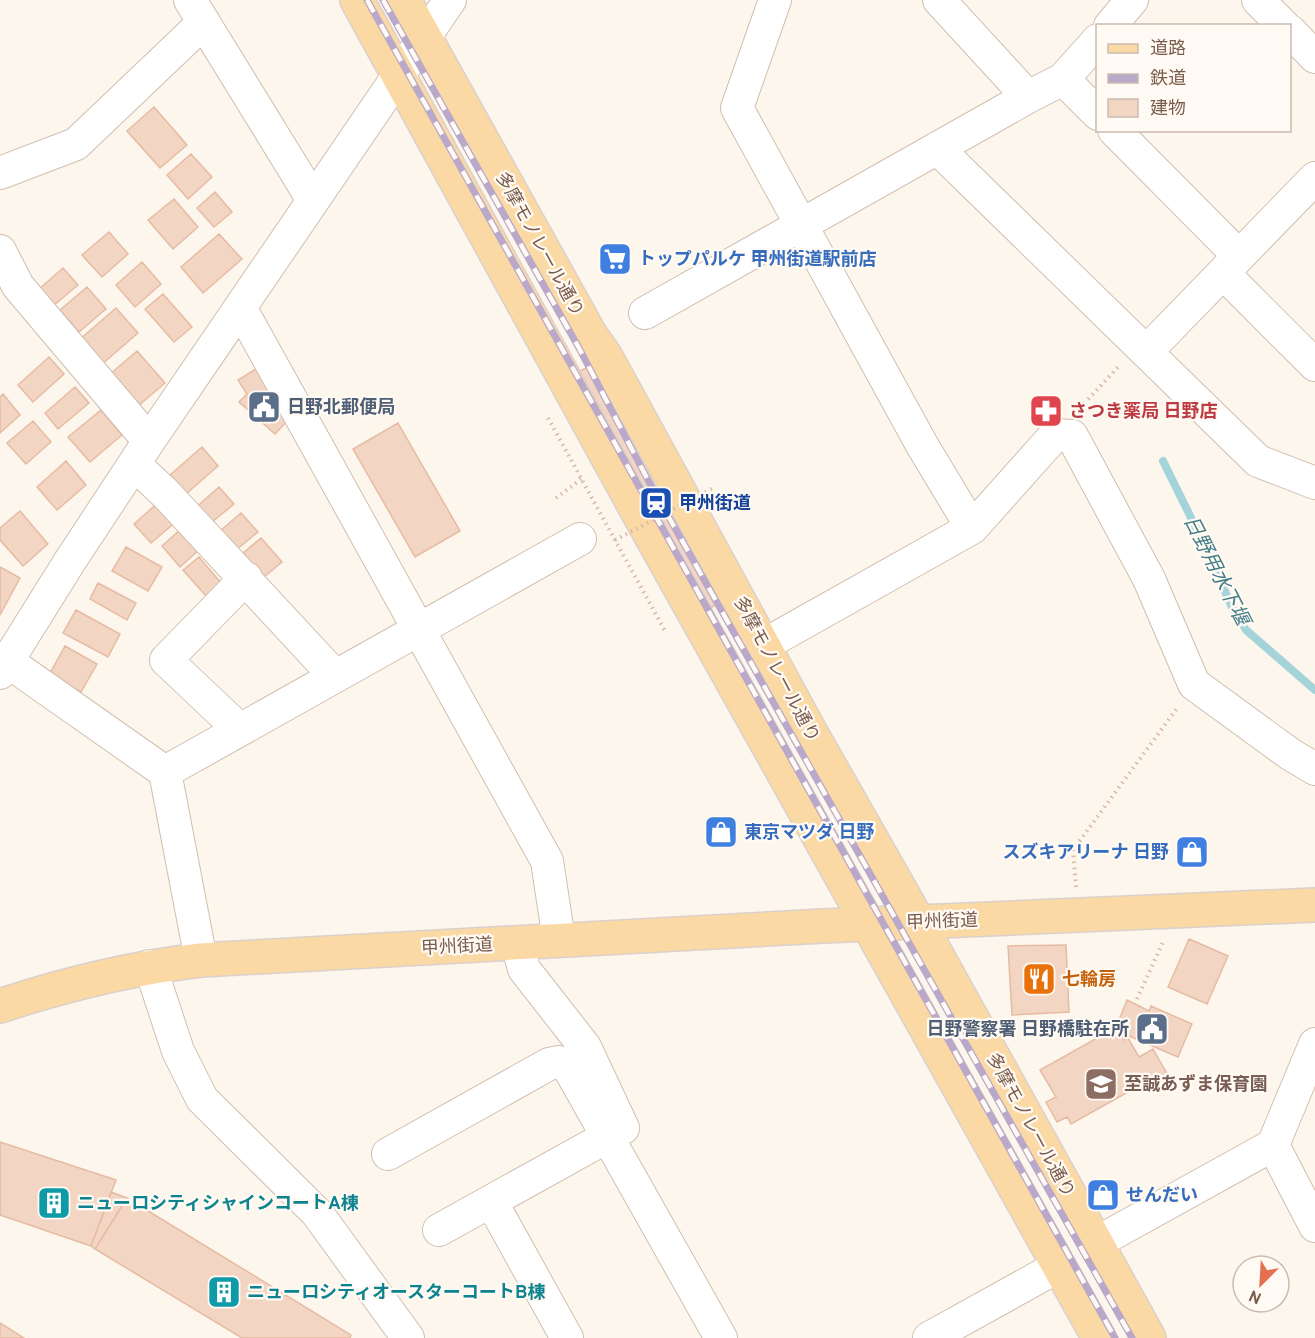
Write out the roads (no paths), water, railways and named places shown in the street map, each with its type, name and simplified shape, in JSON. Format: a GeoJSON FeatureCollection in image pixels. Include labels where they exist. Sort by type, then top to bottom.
{"type":"FeatureCollection","features":[{"type":"Feature","properties":{"kind":"main road"},"geometry":{"type":"LineString","coordinates":[[357,0],[630,497],[1099,1338]]}},
{"type":"Feature","properties":{"kind":"main road","name":"多摩モノレール通り"},"geometry":{"type":"LineString","coordinates":[[404,0],[590,334],[606,357],[816,742],[1149,1338]]}},
{"type":"Feature","properties":{"kind":"main road","name":"甲州街道"},"geometry":{"type":"LineString","coordinates":[[0,1006],[55,989],[150,966],[201,960],[869,924],[1315,905]]}},
{"type":"Feature","properties":{"kind":"street"},"geometry":{"type":"LineString","coordinates":[[201,960],[165,772],[4,667],[69,561],[141,453],[450,0]]}},
{"type":"Feature","properties":{"kind":"street"},"geometry":{"type":"LineString","coordinates":[[776,0],[737,108],[922,445],[972,528]]}},
{"type":"Feature","properties":{"kind":"street"},"geometry":{"type":"LineString","coordinates":[[939,0],[1028,97]]}},
{"type":"Feature","properties":{"kind":"street"},"geometry":{"type":"LineString","coordinates":[[1112,24],[1132,0]]}},
{"type":"Feature","properties":{"kind":"street"},"geometry":{"type":"LineString","coordinates":[[1258,0],[1282,24]]}},
{"type":"Feature","properties":{"kind":"street"},"geometry":{"type":"LineString","coordinates":[[0,173],[76,144],[197,11],[313,200]]}},
{"type":"Feature","properties":{"kind":"street"},"geometry":{"type":"LineString","coordinates":[[1291,32],[1315,57]]}},
{"type":"Feature","properties":{"kind":"street"},"geometry":{"type":"LineString","coordinates":[[645,313],[1063,79],[1096,42]]}},
{"type":"Feature","properties":{"kind":"street"},"geometry":{"type":"LineString","coordinates":[[1063,79],[1096,112]]}},
{"type":"Feature","properties":{"kind":"street"},"geometry":{"type":"LineString","coordinates":[[1116,132],[1231,264],[1315,365]]}},
{"type":"Feature","properties":{"kind":"street"},"geometry":{"type":"LineString","coordinates":[[938,148],[1258,461],[1315,483]]}},
{"type":"Feature","properties":{"kind":"street"},"geometry":{"type":"LineString","coordinates":[[1143,347],[1231,264],[1315,178]]}},
{"type":"Feature","properties":{"kind":"street"},"geometry":{"type":"LineString","coordinates":[[0,250],[18,286],[141,453],[166,494],[334,675]]}},
{"type":"Feature","properties":{"kind":"street"},"geometry":{"type":"LineString","coordinates":[[241,309],[547,861],[559,940]]}},
{"type":"Feature","properties":{"kind":"street"},"geometry":{"type":"LineString","coordinates":[[764,645],[972,528],[1055,435],[1072,436],[1149,579],[1194,684],[1290,754],[1315,769]]}},
{"type":"Feature","properties":{"kind":"street"},"geometry":{"type":"LineString","coordinates":[[165,772],[334,675],[580,539]]}},
{"type":"Feature","properties":{"kind":"street"},"geometry":{"type":"LineString","coordinates":[[239,729],[166,660],[246,578]]}},
{"type":"Feature","properties":{"kind":"street"},"geometry":{"type":"LineString","coordinates":[[438,1230],[623,1128],[585,1047],[524,969],[517,943]]}},
{"type":"Feature","properties":{"kind":"street"},"geometry":{"type":"LineString","coordinates":[[150,966],[178,1051],[202,1099],[317,1213],[408,1338]]}},
{"type":"Feature","properties":{"kind":"street"},"geometry":{"type":"LineString","coordinates":[[1096,1243],[1273,1146],[1315,1044]]}},
{"type":"Feature","properties":{"kind":"street"},"geometry":{"type":"LineString","coordinates":[[388,1154],[549,1064],[559,1062],[567,1065],[721,1338]]}},
{"type":"Feature","properties":{"kind":"street"},"geometry":{"type":"LineString","coordinates":[[1273,1146],[1315,1226]]}},
{"type":"Feature","properties":{"kind":"street"},"geometry":{"type":"LineString","coordinates":[[491,1201],[567,1338]]}},
{"type":"Feature","properties":{"kind":"street"},"geometry":{"type":"LineString","coordinates":[[929,1338],[1059,1266]]}},
{"type":"Feature","properties":{"kind":"waterway","name":"日野用水下堰"},"geometry":{"type":"LineString","coordinates":[[1163,461],[1232,607],[1246,630],[1315,690]]}},
{"type":"Feature","properties":{"kind":"railway"},"geometry":{"type":"LineString","coordinates":[[367,0],[1115,1338]]}},
{"type":"Feature","properties":{"kind":"railway"},"geometry":{"type":"LineString","coordinates":[[383,0],[579,348],[649,482],[1132,1338]]}},
{"type":"Feature","properties":{"kind":"place","name":"トップパルケ 甲州街道駅前店"},"geometry":{"type":"Point","coordinates":[615,259]}},
{"type":"Feature","properties":{"kind":"place","name":"日野北郵便局"},"geometry":{"type":"Point","coordinates":[264,407]}},
{"type":"Feature","properties":{"kind":"place","name":"さつき薬局 日野店"},"geometry":{"type":"Point","coordinates":[1046,411]}},
{"type":"Feature","properties":{"kind":"place","name":"甲州街道"},"geometry":{"type":"Point","coordinates":[656,503]}},
{"type":"Feature","properties":{"kind":"place","name":"東京マツダ 日野"},"geometry":{"type":"Point","coordinates":[721,832]}},
{"type":"Feature","properties":{"kind":"place","name":"スズキアリーナ 日野"},"geometry":{"type":"Point","coordinates":[1192,852]}},
{"type":"Feature","properties":{"kind":"place","name":"七輪房"},"geometry":{"type":"Point","coordinates":[1039,979]}},
{"type":"Feature","properties":{"kind":"place","name":"日野警察署 日野橋駐在所"},"geometry":{"type":"Point","coordinates":[1152,1029]}},
{"type":"Feature","properties":{"kind":"place","name":"至誠あずま保育園"},"geometry":{"type":"Point","coordinates":[1101,1084]}},
{"type":"Feature","properties":{"kind":"place","name":"せんだい"},"geometry":{"type":"Point","coordinates":[1103,1195]}},
{"type":"Feature","properties":{"kind":"place","name":"ニューロシティシャインコートA棟"},"geometry":{"type":"Point","coordinates":[54,1203]}},
{"type":"Feature","properties":{"kind":"place","name":"ニューロシティオースターコートB棟"},"geometry":{"type":"Point","coordinates":[224,1292]}}]}
